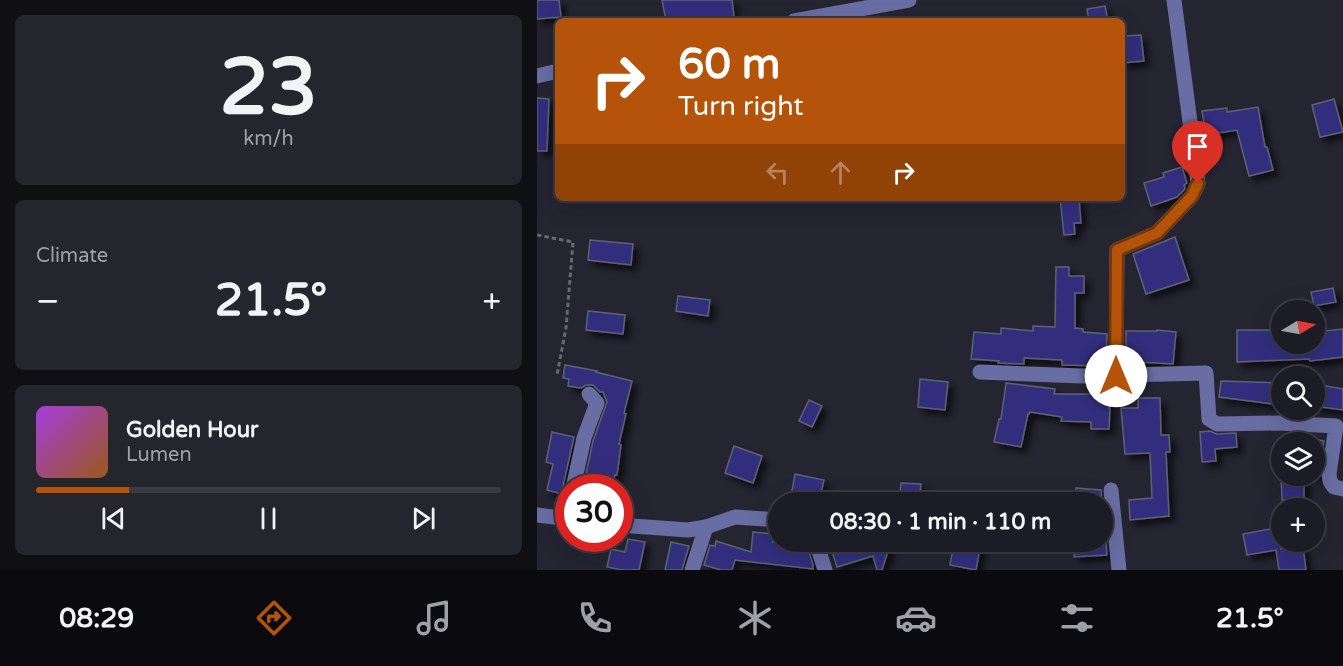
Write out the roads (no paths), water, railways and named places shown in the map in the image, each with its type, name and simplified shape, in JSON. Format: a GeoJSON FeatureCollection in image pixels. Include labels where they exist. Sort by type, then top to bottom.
{"type":"FeatureCollection","features":[{"type":"Feature","properties":{"kind":"street"},"geometry":{"type":"LineString","coordinates":[[810,18],[909,0]]}},
{"type":"Feature","properties":{"kind":"street"},"geometry":{"type":"LineString","coordinates":[[1116,376],[1117,250],[1157,233],[1192,196],[1198,183],[1174,0]]}},
{"type":"Feature","properties":{"kind":"street"},"geometry":{"type":"LineString","coordinates":[[537,76],[555,72]]}},
{"type":"Feature","properties":{"kind":"street"},"geometry":{"type":"LineString","coordinates":[[980,372],[1116,376],[1206,373],[1209,419],[1217,424],[1279,423],[1336,426],[1329,474],[1334,488],[1343,489]]}},
{"type":"Feature","properties":{"kind":"street"},"geometry":{"type":"LineString","coordinates":[[576,474],[584,438],[597,403],[589,394]]}},
{"type":"Feature","properties":{"kind":"street"},"geometry":{"type":"LineString","coordinates":[[1111,490],[1119,570]]}},
{"type":"Feature","properties":{"kind":"street"},"geometry":{"type":"LineString","coordinates":[[537,515],[555,516]]}},
{"type":"Feature","properties":{"kind":"street"},"geometry":{"type":"LineString","coordinates":[[633,526],[688,530],[706,527],[735,517],[768,519]]}},
{"type":"Feature","properties":{"kind":"street"},"geometry":{"type":"LineString","coordinates":[[692,570],[706,527]]}},
{"type":"Feature","properties":{"kind":"street"},"geometry":{"type":"LineString","coordinates":[[819,552],[825,570]]}}]}
